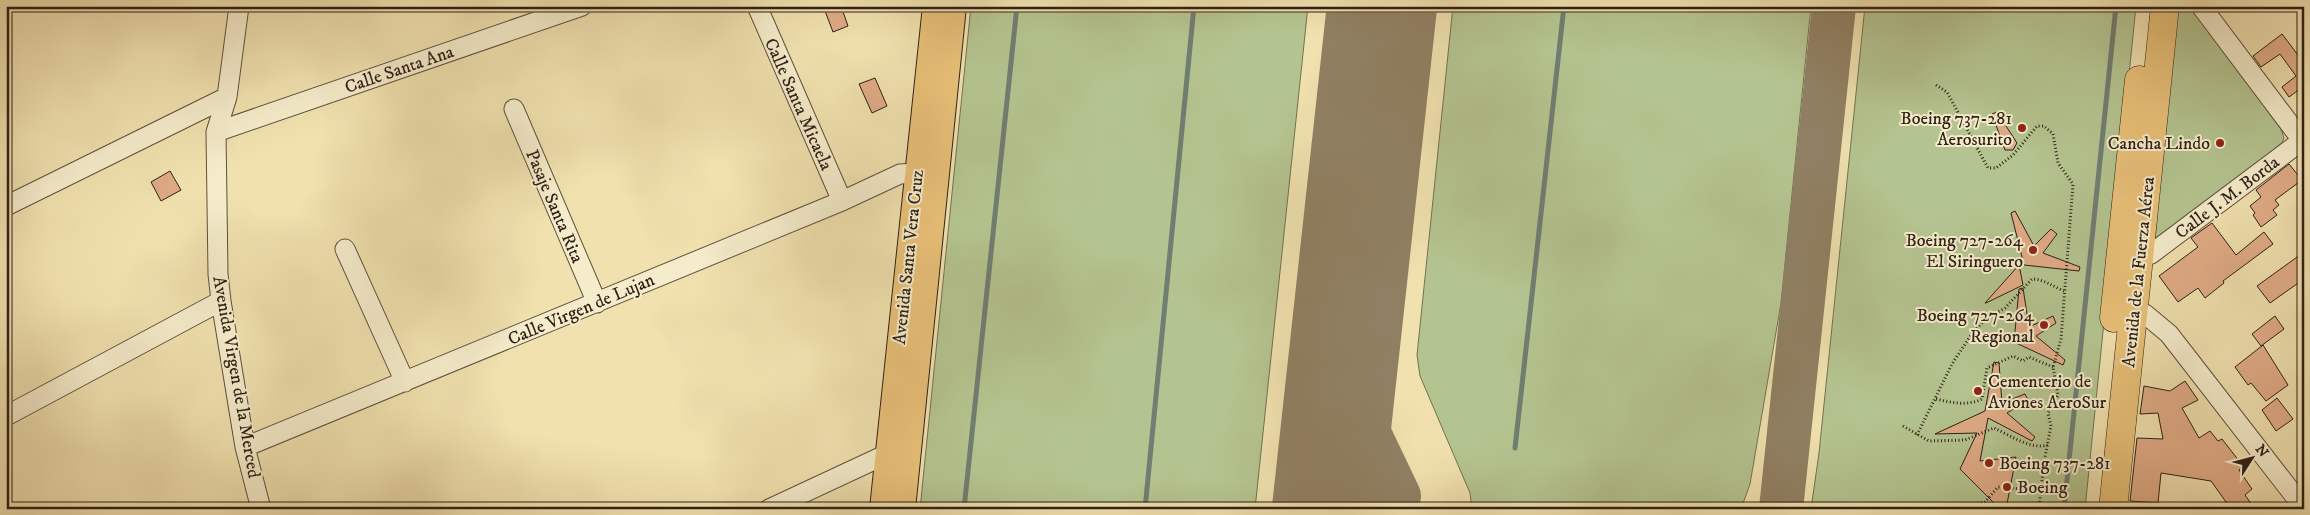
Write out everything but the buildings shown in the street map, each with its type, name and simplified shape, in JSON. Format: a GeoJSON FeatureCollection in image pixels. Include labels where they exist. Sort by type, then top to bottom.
{"type":"FeatureCollection","features":[{"type":"Feature","properties":{"kind":"highway","name":"Avenida de la Fuerza Aérea"},"geometry":{"type":"LineString","coordinates":[[2130,256],[2147,6]]}},
{"type":"Feature","properties":{"kind":"highway","name":"Avenida de la Fuerza Aérea"},"geometry":{"type":"LineString","coordinates":[[2095,509],[2165,6]]}},
{"type":"Feature","properties":{"kind":"highway","name":"Avenida de la Fuerza Aérea"},"geometry":{"type":"LineString","coordinates":[[2113,509],[2124,310]]}},
{"type":"Feature","properties":{"kind":"main road","name":"Avenida Santa Vera Cruz"},"geometry":{"type":"LineString","coordinates":[[882,509],[934,6]]}},
{"type":"Feature","properties":{"kind":"main road","name":"Avenida Santa Vera Cruz"},"geometry":{"type":"LineString","coordinates":[[903,509],[954,6]]}},
{"type":"Feature","properties":{"kind":"street","name":"Avenida Virgen de la Merced"},"geometry":{"type":"LineString","coordinates":[[239,6],[227,96],[216,132],[218,274],[245,447],[260,508]]}},
{"type":"Feature","properties":{"kind":"street","name":"Calle Santa Ana"},"geometry":{"type":"LineString","coordinates":[[216,132],[582,6]]}},
{"type":"Feature","properties":{"kind":"street","name":"Calle Santa Micaela"},"geometry":{"type":"LineString","coordinates":[[756,6],[842,201]]}},
{"type":"Feature","properties":{"kind":"street"},"geometry":{"type":"LineString","coordinates":[[2201,6],[2303,141]]}},
{"type":"Feature","properties":{"kind":"street"},"geometry":{"type":"LineString","coordinates":[[8,202],[227,96]]}},
{"type":"Feature","properties":{"kind":"street","name":"Pasaje Santa Rita"},"geometry":{"type":"LineString","coordinates":[[514,109],[597,303]]}},
{"type":"Feature","properties":{"kind":"street","name":"Calle J. M. Borda"},"geometry":{"type":"LineString","coordinates":[[2130,256],[2151,254],[2303,141]]}},
{"type":"Feature","properties":{"kind":"street","name":"Calle Virgen de Lujan"},"geometry":{"type":"LineString","coordinates":[[245,447],[842,201],[900,174],[917,173]]}},
{"type":"Feature","properties":{"kind":"street"},"geometry":{"type":"LineString","coordinates":[[345,249],[405,382]]}},
{"type":"Feature","properties":{"kind":"street"},"geometry":{"type":"LineString","coordinates":[[6,416],[221,301]]}},
{"type":"Feature","properties":{"kind":"street"},"geometry":{"type":"LineString","coordinates":[[2124,310],[2145,314],[2169,334],[2304,508]]}},
{"type":"Feature","properties":{"kind":"street"},"geometry":{"type":"LineString","coordinates":[[769,509],[887,454]]}},
{"type":"Feature","properties":{"kind":"path"},"geometry":{"type":"LineString","coordinates":[[1936,86],[1947,92],[1988,168],[1996,168],[2012,155],[2037,126],[2044,126],[2053,134],[2058,163],[2073,184],[2061,339],[2053,367],[2058,395],[2048,413],[2051,426],[2039,509]]}},
{"type":"Feature","properties":{"kind":"path"},"geometry":{"type":"LineString","coordinates":[[1918,435],[1952,364],[1972,332],[1987,318],[2005,308],[2032,279],[2040,279],[2052,287],[2064,291]]}},
{"type":"Feature","properties":{"kind":"path"},"geometry":{"type":"LineString","coordinates":[[1936,399],[1958,404],[1973,403],[1982,399],[1987,368],[2013,356],[2022,361],[2029,357],[2053,367]]}},
{"type":"Feature","properties":{"kind":"path"},"geometry":{"type":"LineString","coordinates":[[1902,426],[1929,441],[1965,440],[1994,428],[2019,440],[2042,447],[2048,445]]}},
{"type":"Feature","properties":{"kind":"path"},"geometry":{"type":"LineString","coordinates":[[1950,509],[1985,502],[1998,487],[2041,491]]}},
{"type":"Feature","properties":{"kind":"green space"},"geometry":{"type":"Polygon","coordinates":[[[971,6],[1308,6],[1255,509],[920,509],[971,6]]]}},
{"type":"Feature","properties":{"kind":"green space"},"geometry":{"type":"Polygon","coordinates":[[[1453,6],[1811,6],[1781,303],[1750,484],[1741,509],[1472,509],[1470,493],[1420,376],[1417,355],[1453,6]]]}},
{"type":"Feature","properties":{"kind":"green space"},"geometry":{"type":"Polygon","coordinates":[[[1865,6],[2136,6],[2085,509],[1811,509],[1819,453],[1865,6]]]}},
{"type":"Feature","properties":{"kind":"green space"},"geometry":{"type":"Polygon","coordinates":[[[2172,6],[2191,6],[2281,129],[2284,138],[2282,143],[2162,237],[2155,240],[2172,6]]]}},
{"type":"Feature","properties":{"kind":"waterway"},"geometry":{"type":"LineString","coordinates":[[964,509],[1017,6]]}},
{"type":"Feature","properties":{"kind":"waterway"},"geometry":{"type":"LineString","coordinates":[[1145,509],[1194,6]]}},
{"type":"Feature","properties":{"kind":"waterway"},"geometry":{"type":"LineString","coordinates":[[1515,448],[1564,6]]}},
{"type":"Feature","properties":{"kind":"waterway"},"geometry":{"type":"LineString","coordinates":[[2064,509],[2116,6]]}},
{"type":"Feature","properties":{"kind":"taxiway"},"geometry":{"type":"LineString","coordinates":[[1781,509],[1834,6]]}},
{"type":"Feature","properties":{"kind":"taxiway"},"geometry":{"type":"LineString","coordinates":[[1343,360],[1358,410],[1399,496],[1398,503],[1393,509]]}},
{"type":"Feature","properties":{"kind":"runway"},"geometry":{"type":"LineString","coordinates":[[1327,509],[1382,6]]}},
{"type":"Feature","properties":{"kind":"place","name":"Boeing 737-281 Aerosurito"},"geometry":{"type":"Point","coordinates":[2022,128]}},
{"type":"Feature","properties":{"kind":"place","name":"Cancha Lindo"},"geometry":{"type":"Point","coordinates":[2220,143]}},
{"type":"Feature","properties":{"kind":"place","name":"Boeing 727-264 El Siringuero"},"geometry":{"type":"Point","coordinates":[2033,250]}},
{"type":"Feature","properties":{"kind":"place","name":"Boeing 727-264 Regional"},"geometry":{"type":"Point","coordinates":[2044,325]}},
{"type":"Feature","properties":{"kind":"place","name":"Cementerio de Aviones AeroSur"},"geometry":{"type":"Point","coordinates":[1978,391]}},
{"type":"Feature","properties":{"kind":"place","name":"Boeing 737-281"},"geometry":{"type":"Point","coordinates":[1989,463]}},
{"type":"Feature","properties":{"kind":"place","name":"Boeing"},"geometry":{"type":"Point","coordinates":[2007,487]}}]}
